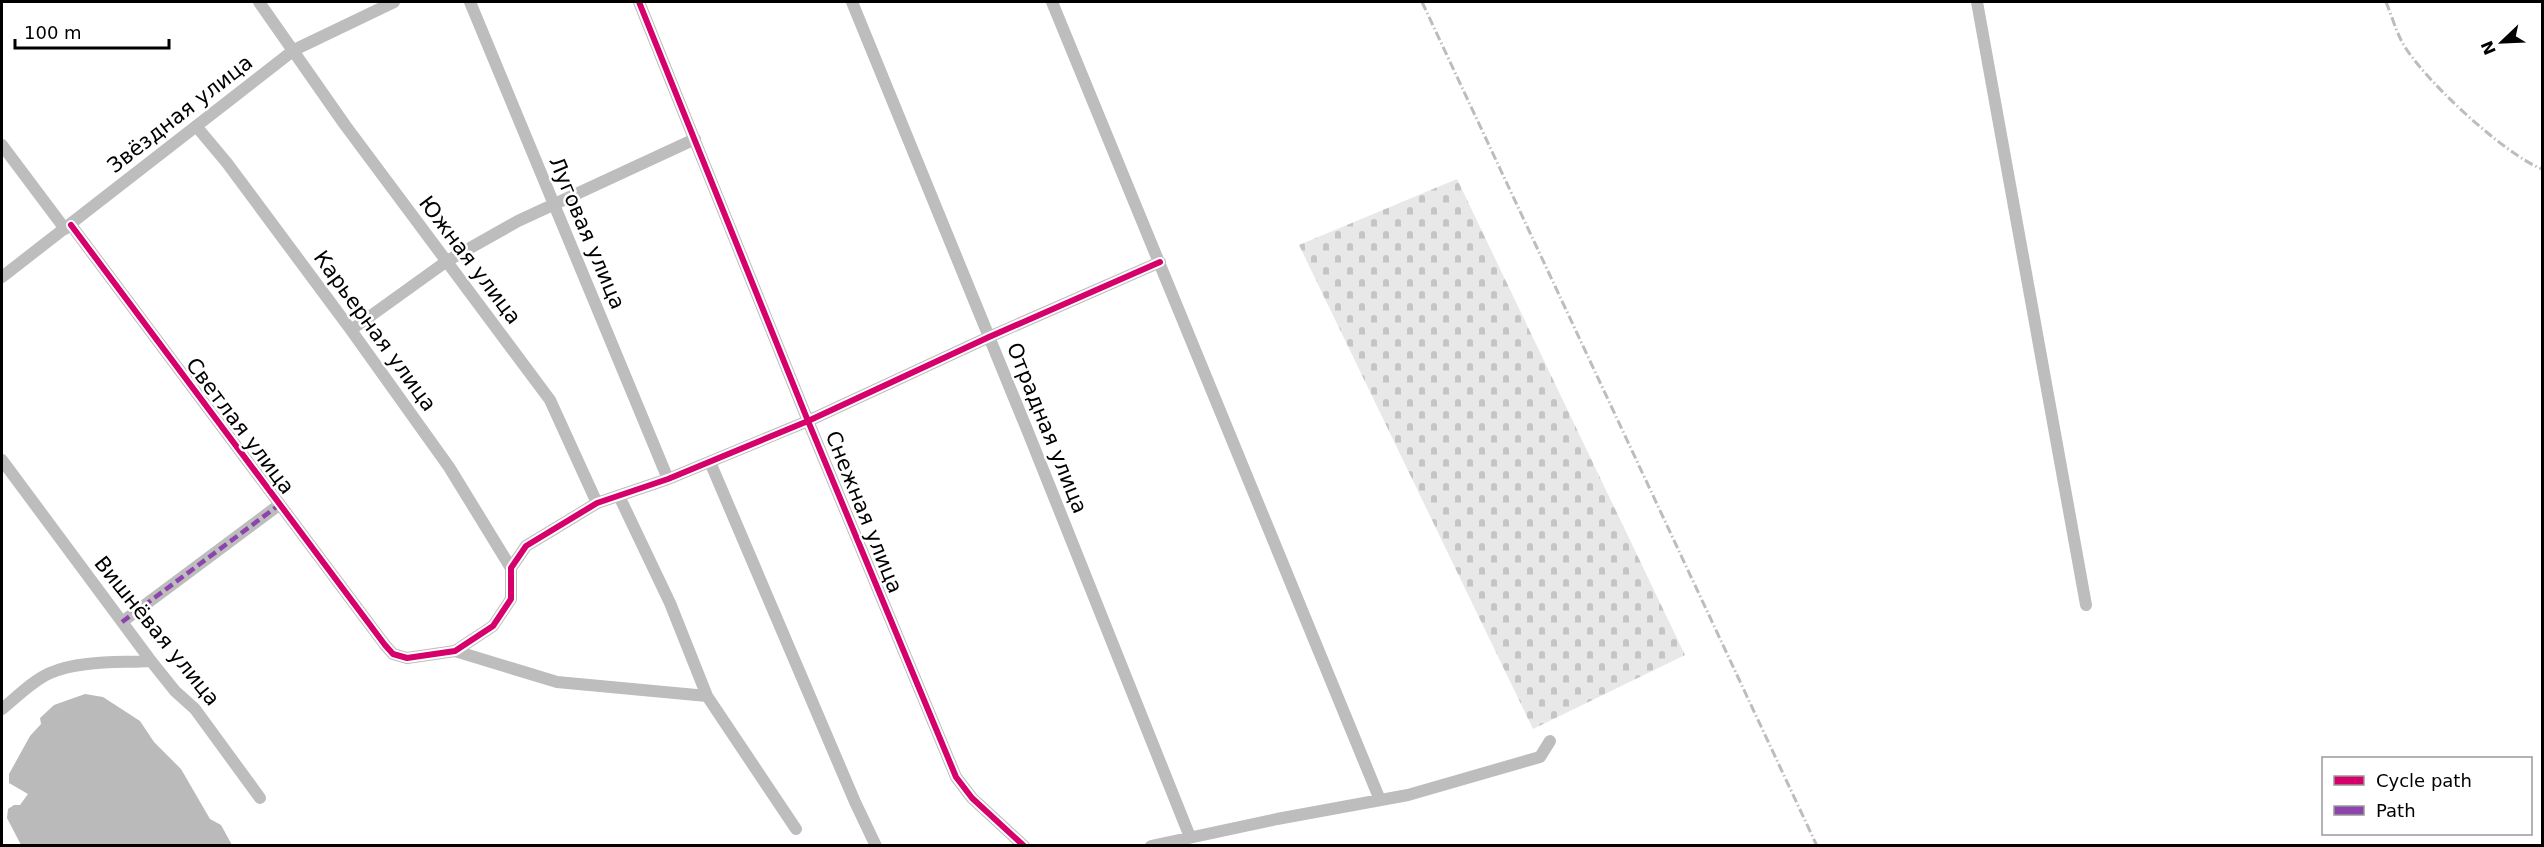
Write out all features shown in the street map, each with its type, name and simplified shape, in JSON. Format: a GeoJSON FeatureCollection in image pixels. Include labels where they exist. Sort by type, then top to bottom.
{"type":"FeatureCollection","features":[{"type":"Feature","properties":{"kind":"street","name":"Южная улица"},"geometry":{"type":"LineString","coordinates":[[259,2],[345,124],[550,400],[597,503]]}},
{"type":"Feature","properties":{"kind":"street","name":"Звёздная улица"},"geometry":{"type":"LineString","coordinates":[[2,277],[294,50],[394,2]]}},
{"type":"Feature","properties":{"kind":"street","name":"Луговая улица"},"geometry":{"type":"LineString","coordinates":[[470,2],[668,479]]}},
{"type":"Feature","properties":{"kind":"street","name":"Снежная улица"},"geometry":{"type":"LineString","coordinates":[[639,2],[808,421],[956,777],[972,798],[1024,846]]}},
{"type":"Feature","properties":{"kind":"street","name":"Отрадная улица"},"geometry":{"type":"LineString","coordinates":[[852,2],[1190,837]]}},
{"type":"Feature","properties":{"kind":"street"},"geometry":{"type":"LineString","coordinates":[[1052,2],[1380,800]]}},
{"type":"Feature","properties":{"kind":"street"},"geometry":{"type":"LineString","coordinates":[[1977,2],[2085,605]]}},
{"type":"Feature","properties":{"kind":"street","name":"Карьерная улица"},"geometry":{"type":"LineString","coordinates":[[196,126],[227,163],[351,330],[449,467],[511,568]]}},
{"type":"Feature","properties":{"kind":"street"},"geometry":{"type":"LineString","coordinates":[[351,330],[447,261],[518,221],[695,139]]}},
{"type":"Feature","properties":{"kind":"street","name":"Светлая улица"},"geometry":{"type":"LineString","coordinates":[[2,145],[68,227],[393,654],[407,658],[455,651]]}},
{"type":"Feature","properties":{"kind":"street"},"geometry":{"type":"LineString","coordinates":[[455,651],[493,626],[511,599],[511,568],[525,546],[597,503],[668,479],[808,421],[989,337],[1160,262]]}},
{"type":"Feature","properties":{"kind":"street","name":"Вишнёвая улица"},"geometry":{"type":"LineString","coordinates":[[2,460],[151,661],[176,691],[195,709],[260,798]]}},
{"type":"Feature","properties":{"kind":"street"},"geometry":{"type":"LineString","coordinates":[[710,462],[855,802],[876,846]]}},
{"type":"Feature","properties":{"kind":"street"},"geometry":{"type":"LineString","coordinates":[[619,496],[670,603],[707,696],[796,829]]}},
{"type":"Feature","properties":{"kind":"street"},"geometry":{"type":"LineString","coordinates":[[122,622],[279,505]]}},
{"type":"Feature","properties":{"kind":"street"},"geometry":{"type":"LineString","coordinates":[[455,651],[557,682],[707,696]]}},
{"type":"Feature","properties":{"kind":"street"},"geometry":{"type":"LineString","coordinates":[[2,709],[43,677],[68,667],[151,661]]}},
{"type":"Feature","properties":{"kind":"street"},"geometry":{"type":"LineString","coordinates":[[1151,846],[1408,795],[1540,757],[1550,741]]}},
{"type":"Feature","properties":{"kind":"green space"},"geometry":{"type":"Polygon","coordinates":[[[1457,179],[1685,655],[1533,729],[1299,245],[1457,179]]]}},
{"type":"Feature","properties":{"kind":"shaded area"},"geometry":{"type":"Polygon","coordinates":[[[85,694],[103,697],[140,721],[154,742],[181,769],[210,819],[221,825],[232,845],[21,845],[7,818],[8,809],[14,805],[20,805],[28,794],[9,783],[9,774],[30,736],[41,724],[40,718],[54,705],[85,694]]]}},
{"type":"Feature","properties":{"kind":"railway"},"geometry":{"type":"LineString","coordinates":[[1422,2],[1817,846]]}},
{"type":"Feature","properties":{"kind":"railway"},"geometry":{"type":"LineString","coordinates":[[2386,2],[2401,40],[2425,73],[2486,132],[2526,161],[2542,169]]}},
{"type":"Feature","properties":{"kind":"marked path"},"geometry":{"type":"LineString","coordinates":[[122,622],[279,505]]}},
{"type":"Feature","properties":{"kind":"cycle path"},"geometry":{"type":"LineString","coordinates":[[639,2],[808,421],[956,777],[972,798],[1024,846]]}},
{"type":"Feature","properties":{"kind":"cycle path"},"geometry":{"type":"LineString","coordinates":[[71,225],[385,645],[393,654],[407,658],[455,651],[493,626],[511,599],[511,568],[526,546],[597,503],[668,479],[808,421],[989,337],[1160,262]]}}]}
